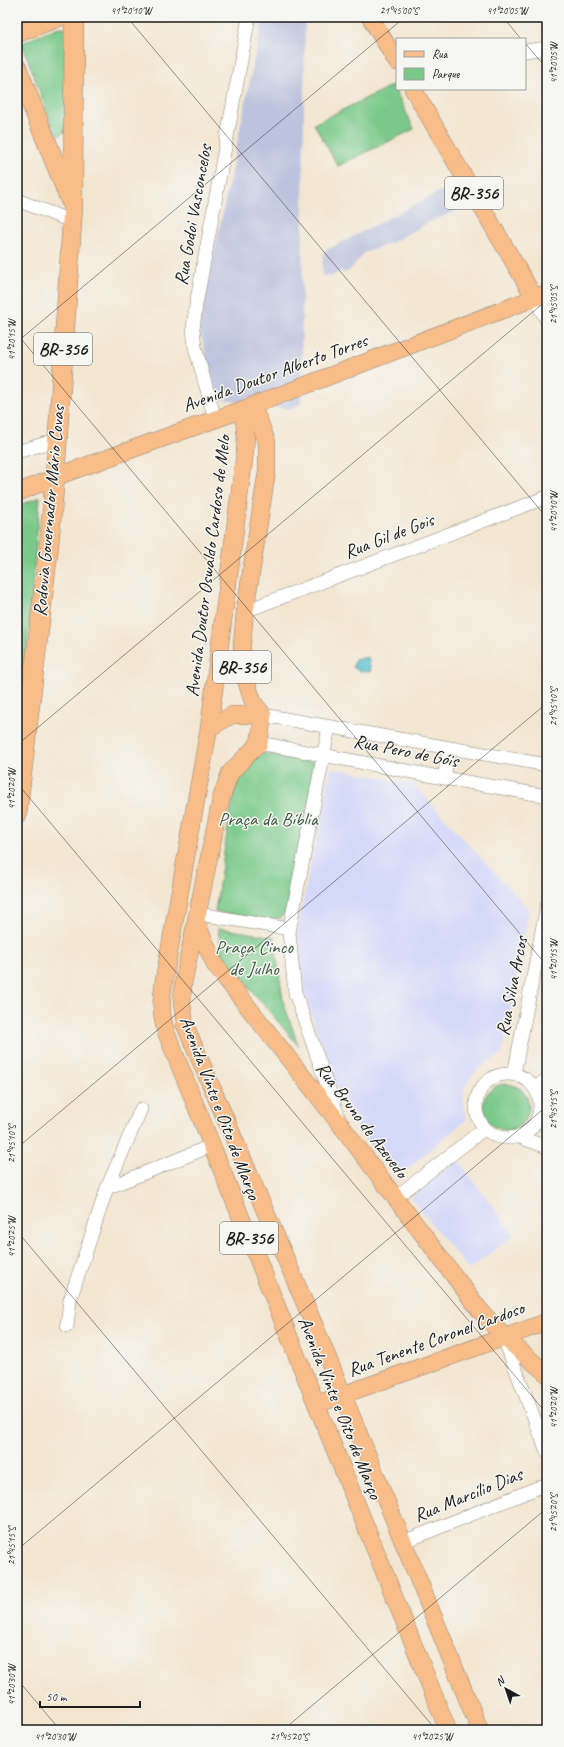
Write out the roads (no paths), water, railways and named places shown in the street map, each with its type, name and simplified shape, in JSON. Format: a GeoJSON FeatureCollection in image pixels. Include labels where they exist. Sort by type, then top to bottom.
{"type":"FeatureCollection","features":[{"type":"Feature","properties":{"kind":"highway","name":"Rodovia Governador Mário Covas"},"geometry":{"type":"LineString","coordinates":[[18,806],[49,546],[55,477],[72,214],[74,17]]}},
{"type":"Feature","properties":{"kind":"highway","name":"Rodovia Governador Mário Covas"},"geometry":{"type":"LineString","coordinates":[[17,68],[72,214]]}},
{"type":"Feature","properties":{"kind":"highway"},"geometry":{"type":"LineString","coordinates":[[41,129],[55,138],[60,138],[70,132],[74,125]]}},
{"type":"Feature","properties":{"kind":"main road"},"geometry":{"type":"LineString","coordinates":[[17,34],[61,17]]}},
{"type":"Feature","properties":{"kind":"main road"},"geometry":{"type":"LineString","coordinates":[[374,20],[395,56]]}},
{"type":"Feature","properties":{"kind":"main road","name":"BR-356"},"geometry":{"type":"LineString","coordinates":[[414,90],[541,295]]}},
{"type":"Feature","properties":{"kind":"main road","name":"Avenida Doutor Alberto Torres"},"geometry":{"type":"LineString","coordinates":[[18,491],[215,418],[246,408],[541,295]]}},
{"type":"Feature","properties":{"kind":"main road","name":"Avenida Doutor Oswaldo Cardoso de Melo"},"geometry":{"type":"LineString","coordinates":[[246,408],[260,423],[267,442],[267,472],[245,611],[242,644],[242,668],[253,702],[262,715]]}},
{"type":"Feature","properties":{"kind":"main road","name":"Avenida Doutor Oswaldo Cardoso de Melo"},"geometry":{"type":"LineString","coordinates":[[209,728],[247,437],[245,422],[246,408]]}},
{"type":"Feature","properties":{"kind":"main road"},"geometry":{"type":"LineString","coordinates":[[198,919],[221,799],[230,773],[259,743],[262,715],[232,715],[209,728]]}},
{"type":"Feature","properties":{"kind":"main road","name":"Avenida Vinte e Oito de Março"},"geometry":{"type":"LineString","coordinates":[[209,728],[161,1006],[166,1032],[448,1730]]}},
{"type":"Feature","properties":{"kind":"main road","name":"Avenida Vinte e Oito de Março"},"geometry":{"type":"LineString","coordinates":[[198,919],[183,984],[182,1015],[185,1025],[343,1394],[480,1730]]}},
{"type":"Feature","properties":{"kind":"main road","name":"Rua Bruno de Azevedo"},"geometry":{"type":"LineString","coordinates":[[198,919],[215,965],[340,1124],[394,1198],[479,1309],[503,1336],[547,1374]]}},
{"type":"Feature","properties":{"kind":"main road"},"geometry":{"type":"LineString","coordinates":[[174,1053],[194,1086],[201,1086],[209,1081]]}},
{"type":"Feature","properties":{"kind":"main road","name":"Rua Tenente Coronel Cardoso"},"geometry":{"type":"LineString","coordinates":[[317,1404],[503,1336],[547,1322]]}},
{"type":"Feature","properties":{"kind":"street","name":"Rua Godoi Vasconcelos"},"geometry":{"type":"LineString","coordinates":[[215,418],[195,347],[194,329],[196,305],[249,17]]}},
{"type":"Feature","properties":{"kind":"street"},"geometry":{"type":"LineString","coordinates":[[526,51],[547,48]]}},
{"type":"Feature","properties":{"kind":"street"},"geometry":{"type":"LineString","coordinates":[[17,200],[72,214]]}},
{"type":"Feature","properties":{"kind":"street"},"geometry":{"type":"LineString","coordinates":[[541,295],[547,321]]}},
{"type":"Feature","properties":{"kind":"street"},"geometry":{"type":"LineString","coordinates":[[17,452],[57,440]]}},
{"type":"Feature","properties":{"kind":"street","name":"Rua Gil de Gois"},"geometry":{"type":"LineString","coordinates":[[245,611],[547,497]]}},
{"type":"Feature","properties":{"kind":"street","name":"Rua Pero de Góis"},"geometry":{"type":"LineString","coordinates":[[262,715],[547,765]]}},
{"type":"Feature","properties":{"kind":"street"},"geometry":{"type":"LineString","coordinates":[[329,727],[290,929],[295,993],[340,1124]]}},
{"type":"Feature","properties":{"kind":"street","name":"Rua Pero de Góis"},"geometry":{"type":"LineString","coordinates":[[259,743],[547,796]]}},
{"type":"Feature","properties":{"kind":"street"},"geometry":{"type":"LineString","coordinates":[[444,778],[449,749]]}},
{"type":"Feature","properties":{"kind":"street","name":"Rua Silva Arcos"},"geometry":{"type":"LineString","coordinates":[[514,1074],[547,905]]}},
{"type":"Feature","properties":{"kind":"street"},"geometry":{"type":"LineString","coordinates":[[198,919],[290,929]]}},
{"type":"Feature","properties":{"kind":"street"},"geometry":{"type":"LineString","coordinates":[[514,1074],[526,1079],[535,1088],[540,1102],[538,1116],[531,1129],[519,1137],[506,1139],[494,1136],[484,1129],[477,1117],[475,1104],[479,1091],[488,1080],[500,1075],[514,1074]]}},
{"type":"Feature","properties":{"kind":"street"},"geometry":{"type":"LineString","coordinates":[[535,1088],[547,1079]]}},
{"type":"Feature","properties":{"kind":"street"},"geometry":{"type":"LineString","coordinates":[[67,1326],[70,1300],[107,1188],[141,1109]]}},
{"type":"Feature","properties":{"kind":"street"},"geometry":{"type":"LineString","coordinates":[[394,1198],[484,1129]]}},
{"type":"Feature","properties":{"kind":"street"},"geometry":{"type":"LineString","coordinates":[[519,1137],[547,1147]]}},
{"type":"Feature","properties":{"kind":"street"},"geometry":{"type":"LineString","coordinates":[[107,1188],[211,1146]]}},
{"type":"Feature","properties":{"kind":"street"},"geometry":{"type":"LineString","coordinates":[[503,1336],[547,1452]]}},
{"type":"Feature","properties":{"kind":"street","name":"Rua Marcílio Dias"},"geometry":{"type":"LineString","coordinates":[[403,1542],[547,1484]]}},
{"type":"Feature","properties":{"kind":"water"},"geometry":{"type":"Polygon","coordinates":[[[368,657],[371,672],[360,671],[353,667],[355,660],[368,657]]]}},
{"type":"Feature","properties":{"kind":"park label","name":"Praça da Bíblia"},"geometry":{"type":"Point","coordinates":[268,819]}},
{"type":"Feature","properties":{"kind":"park label","name":"Praça Cinco de Julho"},"geometry":{"type":"Point","coordinates":[254,958]}}]}
